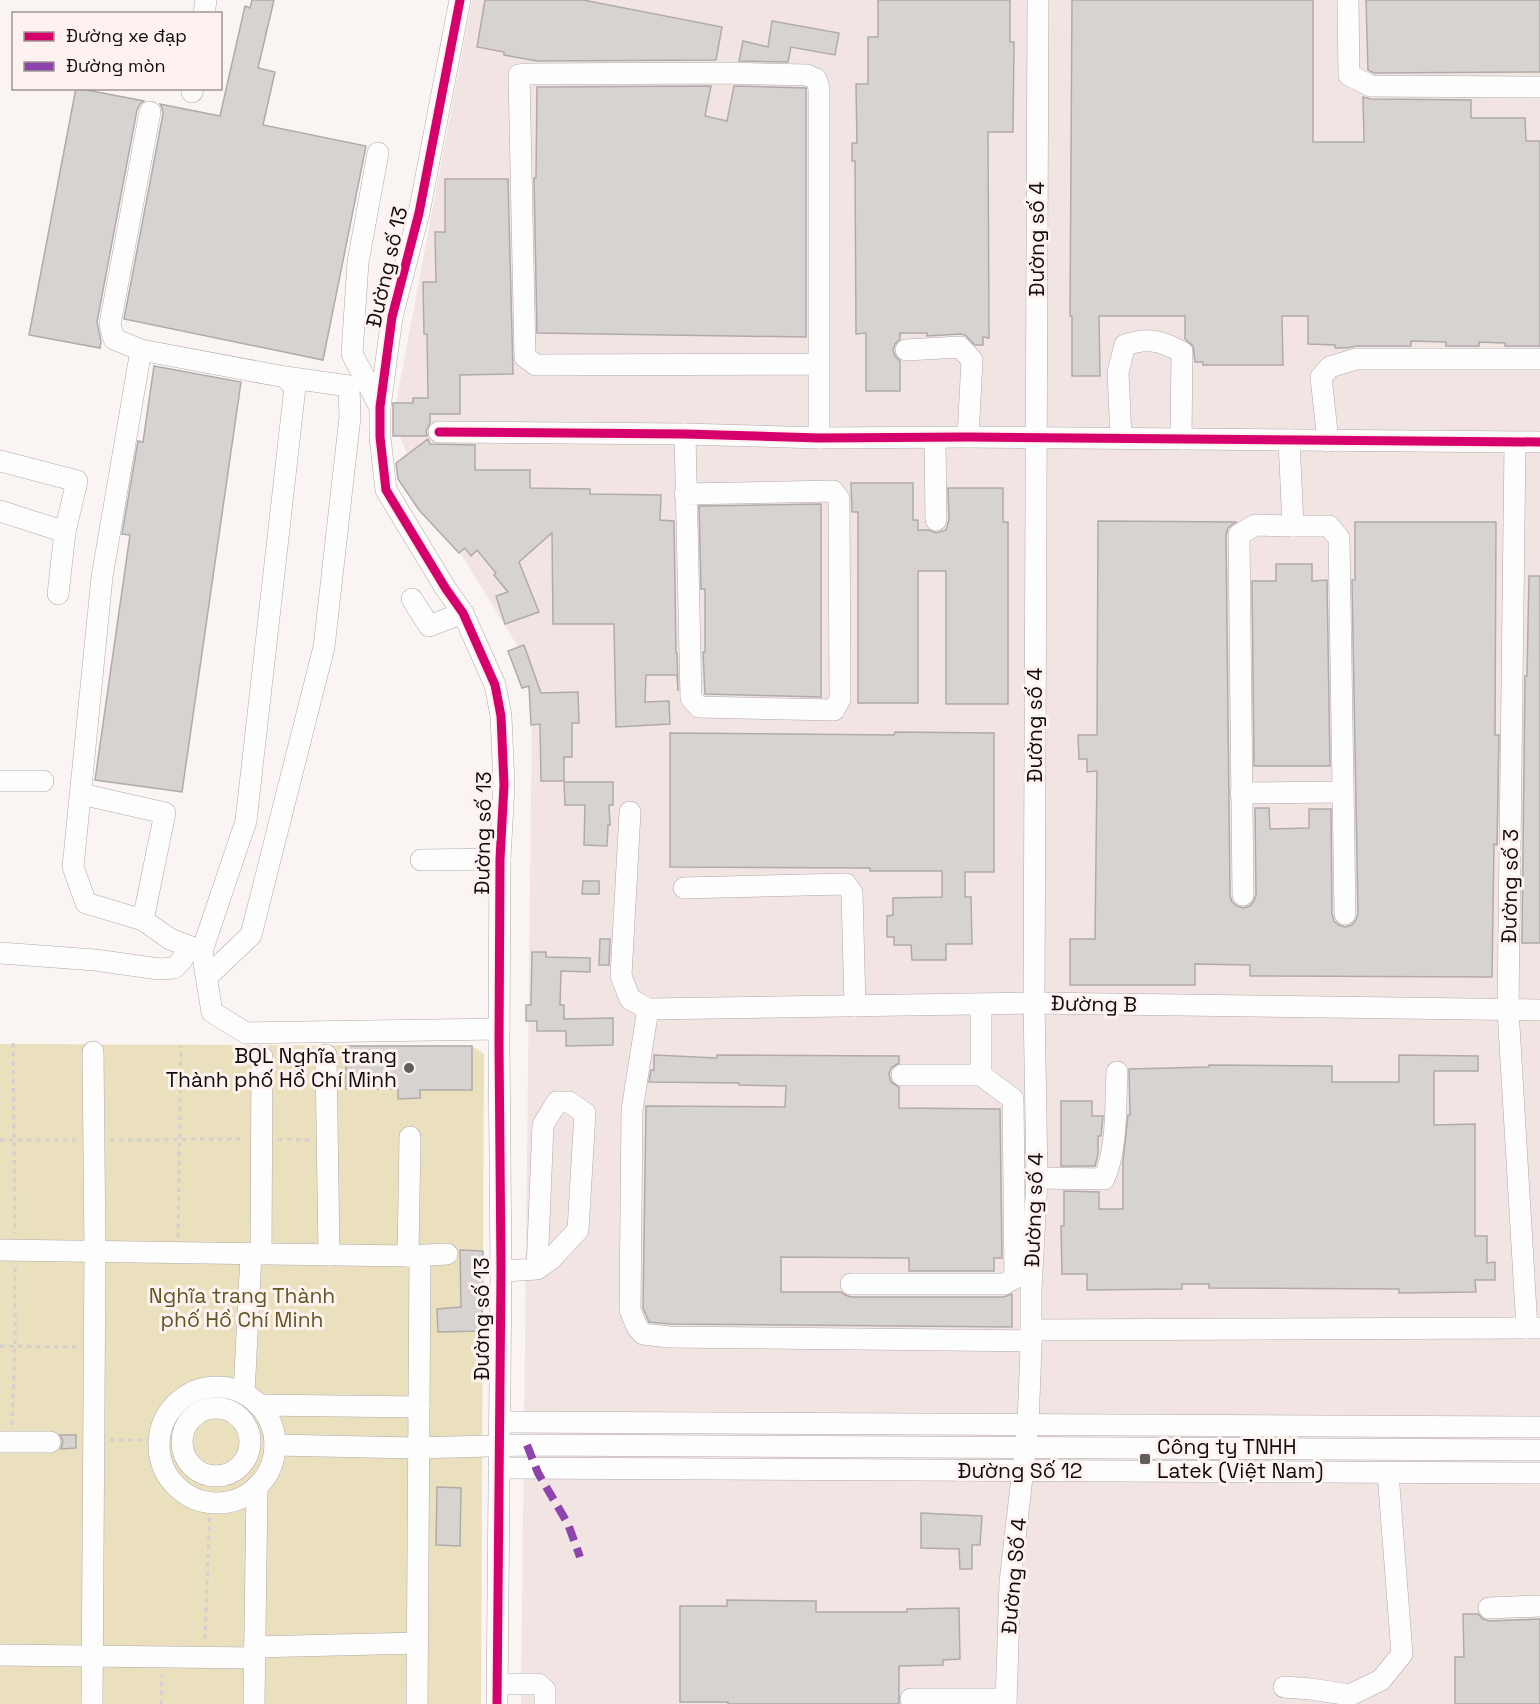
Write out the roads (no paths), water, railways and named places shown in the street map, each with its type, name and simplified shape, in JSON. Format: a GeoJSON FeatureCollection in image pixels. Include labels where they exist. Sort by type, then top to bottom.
{"type":"FeatureCollection","features":[{"type":"Feature","properties":{"kind":"street","name":"Đường số 13"},"geometry":{"type":"LineString","coordinates":[[460,0],[419,213],[392,317],[380,407],[381,452],[386,490],[463,613],[495,685],[501,716],[504,786],[500,859],[501,1271],[498,1694]]}},
{"type":"Feature","properties":{"kind":"street","name":"Đường số 4"},"geometry":{"type":"LineString","coordinates":[[1026,1449],[1031,1336],[1030,1290],[1037,1178],[1034,1003],[1038,0]]}},
{"type":"Feature","properties":{"kind":"street"},"geometry":{"type":"LineString","coordinates":[[1348,0],[1349,75],[1371,86],[1540,87]]}},
{"type":"Feature","properties":{"kind":"street"},"geometry":{"type":"LineString","coordinates":[[818,364],[536,365],[525,357],[519,75],[722,73],[807,75],[816,79],[819,88],[819,438]]}},
{"type":"Feature","properties":{"kind":"street"},"geometry":{"type":"LineString","coordinates":[[150,112],[110,324],[114,339],[141,350],[285,377],[349,386],[350,417],[324,647],[251,935],[207,977]]}},
{"type":"Feature","properties":{"kind":"street"},"geometry":{"type":"LineString","coordinates":[[378,153],[358,262],[352,354],[380,407]]}},
{"type":"Feature","properties":{"kind":"street"},"geometry":{"type":"LineString","coordinates":[[1121,438],[1118,372],[1125,345],[1135,342],[1161,341],[1182,351],[1181,438]]}},
{"type":"Feature","properties":{"kind":"street"},"geometry":{"type":"LineString","coordinates":[[906,350],[960,347],[972,360],[968,437]]}},
{"type":"Feature","properties":{"kind":"street"},"geometry":{"type":"LineString","coordinates":[[141,350],[102,577],[73,867],[86,903],[143,920],[170,939],[195,948],[207,977],[212,1012],[246,1033],[499,1029]]}},
{"type":"Feature","properties":{"kind":"street"},"geometry":{"type":"LineString","coordinates":[[1328,441],[1321,377],[1330,367],[1356,359],[1540,359]]}},
{"type":"Feature","properties":{"kind":"street"},"geometry":{"type":"LineString","coordinates":[[0,953],[95,960],[159,969],[174,968],[195,948],[246,821],[295,387],[285,377]]}},
{"type":"Feature","properties":{"kind":"street"},"geometry":{"type":"LineString","coordinates":[[439,432],[685,434],[819,438],[1036,437],[1540,442]]}},
{"type":"Feature","properties":{"kind":"street"},"geometry":{"type":"LineString","coordinates":[[685,434],[685,494],[691,698],[699,707],[834,710],[840,699],[839,499],[833,490],[685,494]]}},
{"type":"Feature","properties":{"kind":"street"},"geometry":{"type":"LineString","coordinates":[[935,438],[936,520]]}},
{"type":"Feature","properties":{"kind":"street"},"geometry":{"type":"LineString","coordinates":[[1289,440],[1293,526]]}},
{"type":"Feature","properties":{"kind":"street","name":"Đường số 3"},"geometry":{"type":"LineString","coordinates":[[1515,443],[1508,1010],[1534,1328]]}},
{"type":"Feature","properties":{"kind":"street"},"geometry":{"type":"LineString","coordinates":[[0,460],[77,481],[65,532],[58,594]]}},
{"type":"Feature","properties":{"kind":"street"},"geometry":{"type":"LineString","coordinates":[[0,511],[65,532]]}},
{"type":"Feature","properties":{"kind":"street"},"geometry":{"type":"LineString","coordinates":[[1243,895],[1239,535],[1255,525],[1329,526],[1339,538],[1345,914]]}},
{"type":"Feature","properties":{"kind":"street"},"geometry":{"type":"LineString","coordinates":[[412,600],[429,626],[463,613]]}},
{"type":"Feature","properties":{"kind":"street"},"geometry":{"type":"LineString","coordinates":[[0,781],[43,781]]}},
{"type":"Feature","properties":{"kind":"street"},"geometry":{"type":"LineString","coordinates":[[1241,793],[1342,792]]}},
{"type":"Feature","properties":{"kind":"street"},"geometry":{"type":"LineString","coordinates":[[81,794],[165,813],[143,920]]}},
{"type":"Feature","properties":{"kind":"street"},"geometry":{"type":"LineString","coordinates":[[630,812],[621,976],[630,999],[648,1009],[632,1110],[630,1310],[643,1334],[669,1337],[1031,1336],[1534,1328]]}},
{"type":"Feature","properties":{"kind":"street"},"geometry":{"type":"LineString","coordinates":[[421,860],[500,859]]}},
{"type":"Feature","properties":{"kind":"street"},"geometry":{"type":"LineString","coordinates":[[684,888],[846,884],[852,893],[855,1006]]}},
{"type":"Feature","properties":{"kind":"street","name":"Đường B"},"geometry":{"type":"LineString","coordinates":[[648,1009],[1034,1003],[1540,1010]]}},
{"type":"Feature","properties":{"kind":"street"},"geometry":{"type":"LineString","coordinates":[[981,1004],[981,1075]]}},
{"type":"Feature","properties":{"kind":"street"},"geometry":{"type":"LineString","coordinates":[[92,1704],[93,1052]]}},
{"type":"Feature","properties":{"kind":"street"},"geometry":{"type":"LineString","coordinates":[[326,1055],[329,1255]]}},
{"type":"Feature","properties":{"kind":"street"},"geometry":{"type":"LineString","coordinates":[[251,1399],[263,1138],[262,1056]]}},
{"type":"Feature","properties":{"kind":"street"},"geometry":{"type":"LineString","coordinates":[[1037,1178],[1104,1179],[1113,1149],[1117,1072]]}},
{"type":"Feature","properties":{"kind":"street"},"geometry":{"type":"LineString","coordinates":[[851,1284],[1004,1284],[1015,1278],[1013,1099],[981,1075],[902,1075]]}},
{"type":"Feature","properties":{"kind":"street"},"geometry":{"type":"LineString","coordinates":[[501,1271],[537,1269],[578,1230],[585,1113],[569,1101],[557,1102],[543,1125],[537,1269]]}},
{"type":"Feature","properties":{"kind":"street"},"geometry":{"type":"LineString","coordinates":[[410,1137],[419,1407],[417,1704]]}},
{"type":"Feature","properties":{"kind":"street"},"geometry":{"type":"LineString","coordinates":[[0,1250],[414,1256],[447,1254]]}},
{"type":"Feature","properties":{"kind":"street"},"geometry":{"type":"LineString","coordinates":[[214,1386],[233,1389],[251,1399],[263,1409],[272,1425],[275,1445],[272,1463],[263,1481],[248,1494],[230,1502],[210,1503],[191,1497],[175,1485],[164,1469],[159,1449],[161,1430],[168,1413],[181,1399],[196,1390],[214,1386]]}},
{"type":"Feature","properties":{"kind":"street"},"geometry":{"type":"LineString","coordinates":[[251,1399],[419,1407]]}},
{"type":"Feature","properties":{"kind":"street"},"geometry":{"type":"LineString","coordinates":[[500,1422],[1540,1427]]}},
{"type":"Feature","properties":{"kind":"street"},"geometry":{"type":"LineString","coordinates":[[0,1442],[50,1442]]}},
{"type":"Feature","properties":{"kind":"street","name":"Đường Số 12"},"geometry":{"type":"LineString","coordinates":[[275,1445],[418,1448],[500,1445],[1540,1450]]}},
{"type":"Feature","properties":{"kind":"street","name":"Đường Số 4"},"geometry":{"type":"LineString","coordinates":[[1006,1701],[1010,1582],[1026,1449]]}},
{"type":"Feature","properties":{"kind":"street","name":"Đường Số 12"},"geometry":{"type":"LineString","coordinates":[[499,1468],[1540,1473]]}},
{"type":"Feature","properties":{"kind":"street"},"geometry":{"type":"LineString","coordinates":[[1284,1687],[1350,1695],[1381,1680],[1402,1654],[1388,1473]]}},
{"type":"Feature","properties":{"kind":"street"},"geometry":{"type":"LineString","coordinates":[[254,1704],[257,1486]]}},
{"type":"Feature","properties":{"kind":"street"},"geometry":{"type":"LineString","coordinates":[[1489,1608],[1540,1606]]}},
{"type":"Feature","properties":{"kind":"street"},"geometry":{"type":"LineString","coordinates":[[0,1655],[204,1657],[418,1643]]}},
{"type":"Feature","properties":{"kind":"street"},"geometry":{"type":"LineString","coordinates":[[498,1694],[538,1684],[544,1690],[545,1704]]}},
{"type":"Feature","properties":{"kind":"street"},"geometry":{"type":"LineString","coordinates":[[911,1699],[1006,1701]]}},
{"type":"Feature","properties":{"kind":"place","name":"BQL Nghĩa trang Thành phố Hồ Chí Minh"},"geometry":{"type":"Point","coordinates":[409,1068]}},
{"type":"Feature","properties":{"kind":"place","name":"Công ty TNHH Latek (Việt Nam)"},"geometry":{"type":"Point","coordinates":[1145,1459]}},
{"type":"Feature","properties":{"kind":"park label","name":"Nghĩa trang Thành phố Hồ Chí Minh"},"geometry":{"type":"Point","coordinates":[242,1308]}}]}
